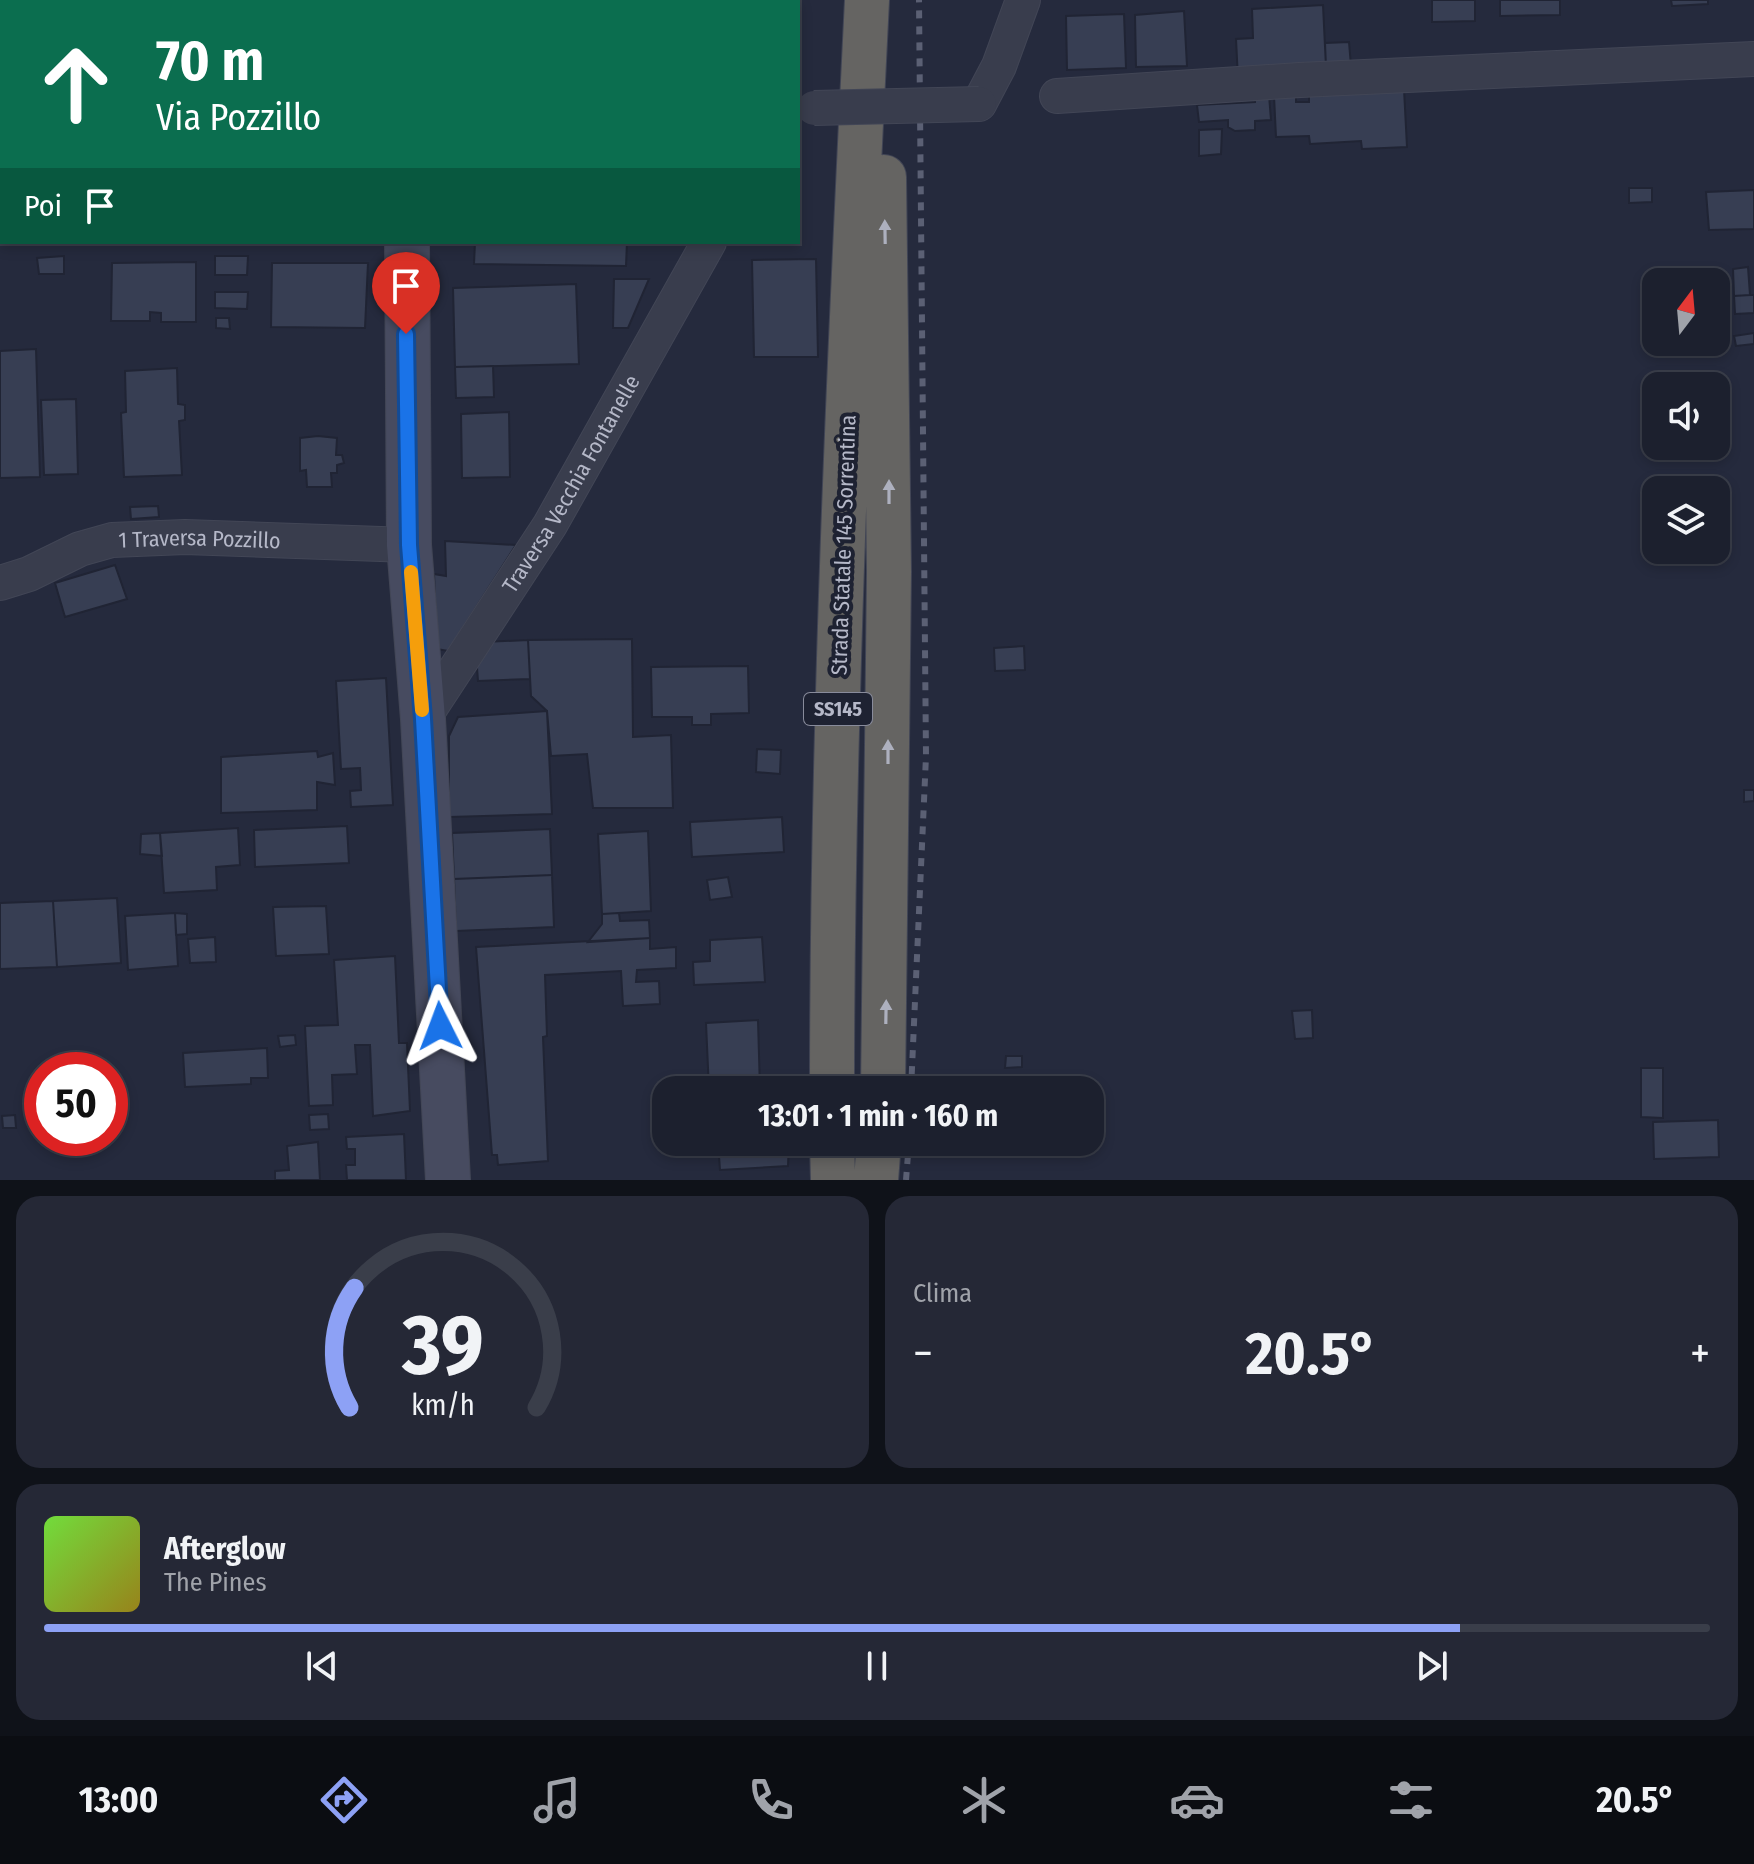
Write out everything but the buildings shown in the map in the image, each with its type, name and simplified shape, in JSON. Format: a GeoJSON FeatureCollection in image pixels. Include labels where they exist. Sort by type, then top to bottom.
{"type":"FeatureCollection","features":[{"type":"Feature","properties":{"kind":"highway","name":"Strada Statale 145 Sorrentina"},"geometry":{"type":"LineString","coordinates":[[832,1076],[834,876],[850,328],[867,2]]}},
{"type":"Feature","properties":{"kind":"highway"},"geometry":{"type":"LineString","coordinates":[[867,2],[884,176],[888,394],[883,1076]]}},
{"type":"Feature","properties":{"kind":"highway"},"geometry":{"type":"LineString","coordinates":[[832,1156],[833,1180]]}},
{"type":"Feature","properties":{"kind":"highway"},"geometry":{"type":"LineString","coordinates":[[876,1180],[878,1156]]}},
{"type":"Feature","properties":{"kind":"main road"},"geometry":{"type":"LineString","coordinates":[[407,244],[409,545],[423,719],[448,1180]]}},
{"type":"Feature","properties":{"kind":"street"},"geometry":{"type":"LineString","coordinates":[[806,109],[979,104],[999,66],[1023,0]]}},
{"type":"Feature","properties":{"kind":"street"},"geometry":{"type":"LineString","coordinates":[[1057,96],[1300,80],[1754,59]]}},
{"type":"Feature","properties":{"kind":"street","name":"Traversa Vecchia Fontanelle"},"geometry":{"type":"LineString","coordinates":[[423,719],[550,525],[708,244]]}},
{"type":"Feature","properties":{"kind":"street","name":"1 Traversa Pozzillo"},"geometry":{"type":"LineString","coordinates":[[0,583],[29,574],[80,549],[112,540],[185,537],[409,545]]}},
{"type":"Feature","properties":{"kind":"railway"},"geometry":{"type":"LineString","coordinates":[[912,1076],[926,756],[919,0]]}},
{"type":"Feature","properties":{"kind":"railway"},"geometry":{"type":"LineString","coordinates":[[906,1180],[908,1156]]}},
{"type":"Feature","properties":{"kind":"slow traffic"},"geometry":{"type":"LineString","coordinates":[[411,572],[422,710]]}},
{"type":"Feature","properties":{"kind":"route"},"geometry":{"type":"LineString","coordinates":[[406,334],[409,545],[423,719],[440,1026]]}}]}
